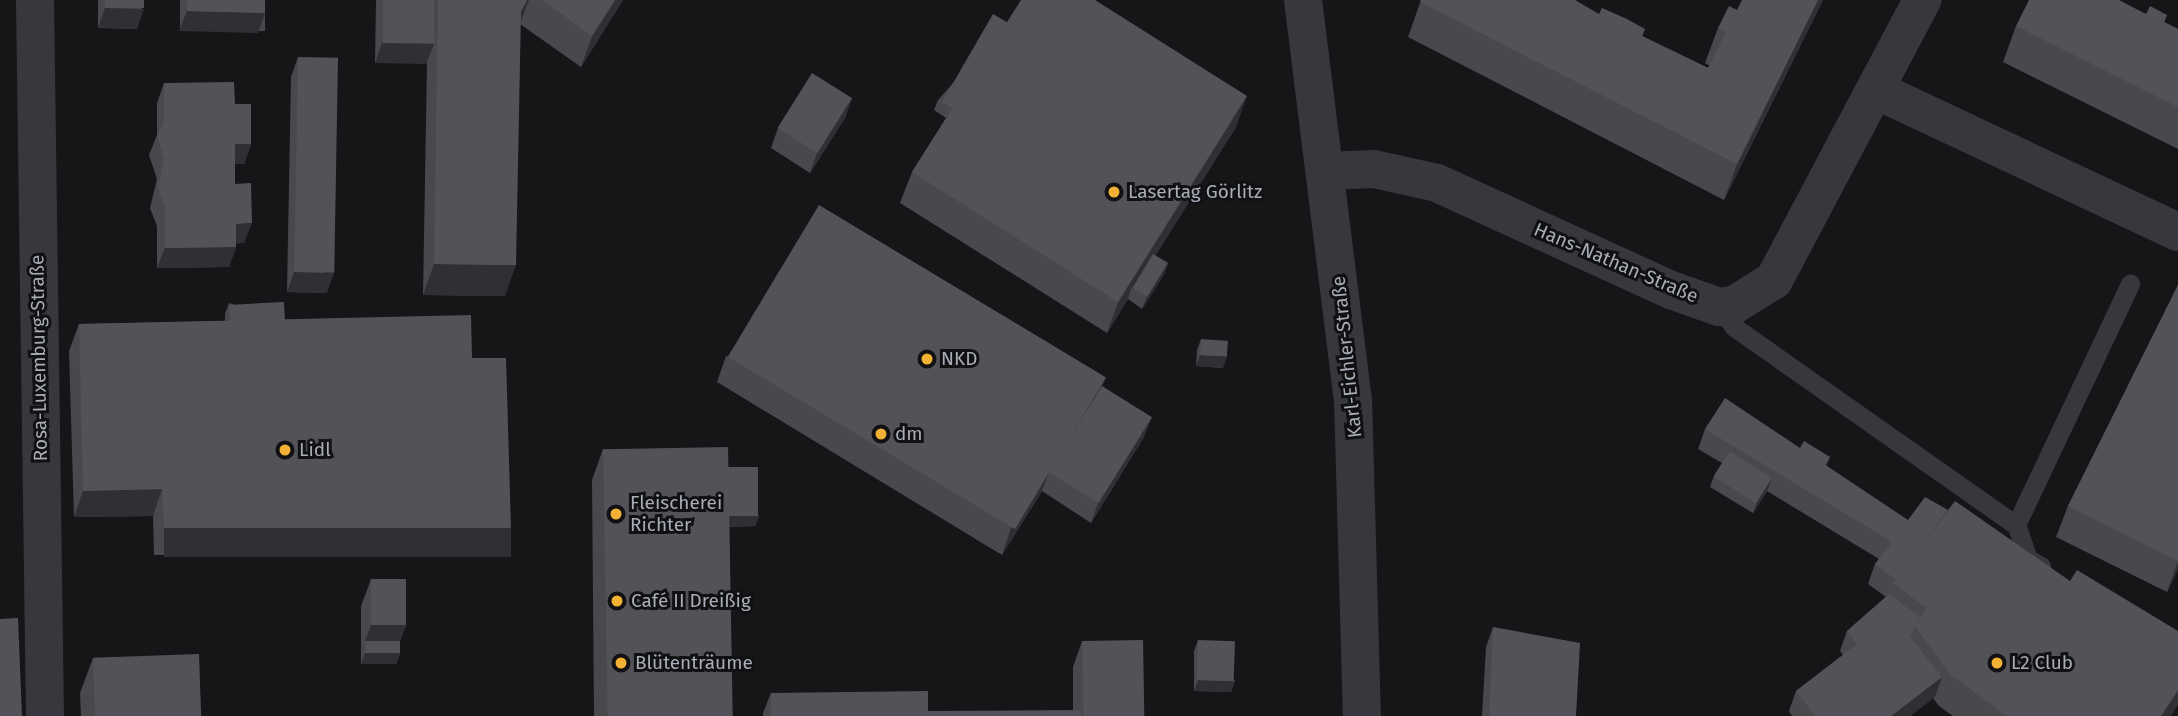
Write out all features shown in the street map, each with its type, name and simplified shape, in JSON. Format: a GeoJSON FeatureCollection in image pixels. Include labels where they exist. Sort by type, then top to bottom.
{"type":"FeatureCollection","features":[{"type":"Feature","properties":{"kind":"street","name":"Rosa-Luxemburg-Straße"},"geometry":{"type":"LineString","coordinates":[[35,0],[45,716]]}},
{"type":"Feature","properties":{"kind":"street","name":"Karl-Eichler-Straße"},"geometry":{"type":"LineString","coordinates":[[1303,0],[1328,171],[1353,399],[1362,716]]}},
{"type":"Feature","properties":{"kind":"street","name":"Hans-Nathan-Straße"},"geometry":{"type":"LineString","coordinates":[[1328,171],[1374,169],[1437,183],[1719,307],[1768,288],[1922,0]]}},
{"type":"Feature","properties":{"kind":"street"},"geometry":{"type":"LineString","coordinates":[[1876,89],[2178,232]]}},
{"type":"Feature","properties":{"kind":"lane"},"geometry":{"type":"LineString","coordinates":[[2016,525],[2130,284]]}},
{"type":"Feature","properties":{"kind":"lane"},"geometry":{"type":"LineString","coordinates":[[1719,307],[1734,327],[2016,525],[2028,559],[2062,578]]}},
{"type":"Feature","properties":{"kind":"building"},"geometry":{"type":"Polygon","coordinates":[[[105,0],[144,0],[144,8],[105,8],[105,0]]]}},
{"type":"Feature","properties":{"kind":"building"},"geometry":{"type":"Polygon","coordinates":[[[187,0],[265,0],[265,13],[187,11],[187,0]]]}},
{"type":"Feature","properties":{"kind":"building"},"geometry":{"type":"Polygon","coordinates":[[[383,0],[434,0],[434,43],[383,43],[383,0]]]}},
{"type":"Feature","properties":{"kind":"building"},"geometry":{"type":"Polygon","coordinates":[[[438,0],[527,0],[521,11],[516,265],[434,264],[438,0]]]}},
{"type":"Feature","properties":{"kind":"building"},"geometry":{"type":"Polygon","coordinates":[[[542,0],[615,0],[592,36],[542,0]]]}},
{"type":"Feature","properties":{"kind":"building"},"geometry":{"type":"Polygon","coordinates":[[[1021,0],[1095,0],[1247,96],[1118,302],[912,172],[1021,0]]]}},
{"type":"Feature","properties":{"kind":"building"},"geometry":{"type":"Polygon","coordinates":[[[1575,0],[1599,14],[1602,8],[1627,19],[1645,29],[1642,36],[1708,68],[1726,32],[1718,28],[1729,6],[1737,10],[1742,0],[1818,0],[1737,164],[1420,2],[1575,0]]]}},
{"type":"Feature","properties":{"kind":"building"},"geometry":{"type":"Polygon","coordinates":[[[2029,0],[2119,0],[2146,14],[2150,6],[2167,15],[2164,22],[2178,29],[2178,107],[2016,26],[2029,0]]]}},
{"type":"Feature","properties":{"kind":"building"},"geometry":{"type":"Polygon","coordinates":[[[993,14],[1007,22],[956,110],[942,102],[993,14]]]}},
{"type":"Feature","properties":{"kind":"building"},"geometry":{"type":"Polygon","coordinates":[[[298,57],[338,58],[334,273],[294,272],[298,57]]]}},
{"type":"Feature","properties":{"kind":"building"},"geometry":{"type":"Polygon","coordinates":[[[812,73],[852,98],[817,153],[778,128],[812,73]]]}},
{"type":"Feature","properties":{"kind":"building"},"geometry":{"type":"Polygon","coordinates":[[[234,82],[235,104],[251,104],[251,144],[235,144],[235,184],[251,183],[252,223],[236,224],[236,247],[165,248],[165,206],[158,188],[164,159],[157,135],[164,123],[164,83],[234,82]]]}},
{"type":"Feature","properties":{"kind":"building"},"geometry":{"type":"Polygon","coordinates":[[[819,205],[1106,378],[1015,529],[728,357],[819,205]]]}},
{"type":"Feature","properties":{"kind":"building"},"geometry":{"type":"Polygon","coordinates":[[[1153,254],[1168,263],[1147,297],[1132,288],[1153,254]]]}},
{"type":"Feature","properties":{"kind":"building"},"geometry":{"type":"Polygon","coordinates":[[[2178,285],[2178,561],[2068,506],[2178,285]]]}},
{"type":"Feature","properties":{"kind":"building"},"geometry":{"type":"Polygon","coordinates":[[[284,302],[285,320],[230,323],[229,305],[284,302]]]}},
{"type":"Feature","properties":{"kind":"building","name":"Lidl"},"geometry":{"type":"Polygon","coordinates":[[[471,315],[472,358],[506,358],[511,528],[164,528],[162,489],[83,491],[79,324],[471,315]]]}},
{"type":"Feature","properties":{"kind":"building"},"geometry":{"type":"Polygon","coordinates":[[[1201,339],[1228,341],[1227,357],[1200,355],[1201,339]]]}},
{"type":"Feature","properties":{"kind":"building"},"geometry":{"type":"Polygon","coordinates":[[[1102,386],[1152,417],[1099,503],[1048,472],[1102,386]]]}},
{"type":"Feature","properties":{"kind":"building"},"geometry":{"type":"Polygon","coordinates":[[[1725,398],[1908,520],[1925,497],[1948,510],[1896,580],[1875,564],[1892,542],[1705,429],[1725,398]]]}},
{"type":"Feature","properties":{"kind":"building"},"geometry":{"type":"Polygon","coordinates":[[[1804,441],[1830,457],[1825,465],[1800,448],[1804,441]]]}},
{"type":"Feature","properties":{"kind":"building"},"geometry":{"type":"Polygon","coordinates":[[[728,447],[733,716],[608,716],[603,449],[728,447]]]}},
{"type":"Feature","properties":{"kind":"building"},"geometry":{"type":"Polygon","coordinates":[[[1730,451],[1772,478],[1756,503],[1714,476],[1730,451]]]}},
{"type":"Feature","properties":{"kind":"building"},"geometry":{"type":"Polygon","coordinates":[[[728,467],[758,467],[758,516],[728,516],[728,467]]]}},
{"type":"Feature","properties":{"kind":"building"},"geometry":{"type":"Polygon","coordinates":[[[1955,501],[2070,581],[2077,570],[2178,631],[2178,691],[2161,716],[2006,716],[1951,675],[1915,626],[1926,608],[1893,583],[1955,501]]]}},
{"type":"Feature","properties":{"kind":"building"},"geometry":{"type":"Polygon","coordinates":[[[371,579],[406,579],[406,625],[371,625],[371,579]]]}},
{"type":"Feature","properties":{"kind":"building"},"geometry":{"type":"Polygon","coordinates":[[[1889,594],[1920,617],[1910,637],[1942,677],[1891,716],[1815,716],[1796,691],[1857,644],[1847,631],[1889,594]]]}},
{"type":"Feature","properties":{"kind":"building"},"geometry":{"type":"Polygon","coordinates":[[[18,618],[22,716],[0,716],[0,619],[18,618]]]}},
{"type":"Feature","properties":{"kind":"building"},"geometry":{"type":"Polygon","coordinates":[[[1493,627],[1580,643],[1576,716],[1489,716],[1493,627]]]}},
{"type":"Feature","properties":{"kind":"building"},"geometry":{"type":"Polygon","coordinates":[[[1143,640],[1144,716],[1083,716],[1082,641],[1143,640]]]}},
{"type":"Feature","properties":{"kind":"building"},"geometry":{"type":"Polygon","coordinates":[[[1198,640],[1235,641],[1234,681],[1197,680],[1198,640]]]}},
{"type":"Feature","properties":{"kind":"building"},"geometry":{"type":"Polygon","coordinates":[[[365,641],[400,641],[400,653],[365,653],[365,641]]]}},
{"type":"Feature","properties":{"kind":"building"},"geometry":{"type":"Polygon","coordinates":[[[199,654],[201,716],[95,716],[93,658],[199,654]]]}},
{"type":"Feature","properties":{"kind":"building"},"geometry":{"type":"Polygon","coordinates":[[[928,691],[928,711],[1081,710],[1081,716],[771,716],[771,693],[928,691]]]}},
{"type":"Feature","properties":{"kind":"place","name":"Lasertag Görlitz"},"geometry":{"type":"Point","coordinates":[1114,192]}},
{"type":"Feature","properties":{"kind":"place","name":"NKD"},"geometry":{"type":"Point","coordinates":[927,359]}},
{"type":"Feature","properties":{"kind":"place","name":"dm"},"geometry":{"type":"Point","coordinates":[881,434]}},
{"type":"Feature","properties":{"kind":"place","name":"Lidl"},"geometry":{"type":"Point","coordinates":[285,450]}},
{"type":"Feature","properties":{"kind":"place","name":"Fleischerei Richter"},"geometry":{"type":"Point","coordinates":[616,514]}},
{"type":"Feature","properties":{"kind":"place","name":"Café II Dreißig"},"geometry":{"type":"Point","coordinates":[617,601]}},
{"type":"Feature","properties":{"kind":"place","name":"Blütenträume"},"geometry":{"type":"Point","coordinates":[621,663]}},
{"type":"Feature","properties":{"kind":"place","name":"L2 Club"},"geometry":{"type":"Point","coordinates":[1997,663]}}]}
